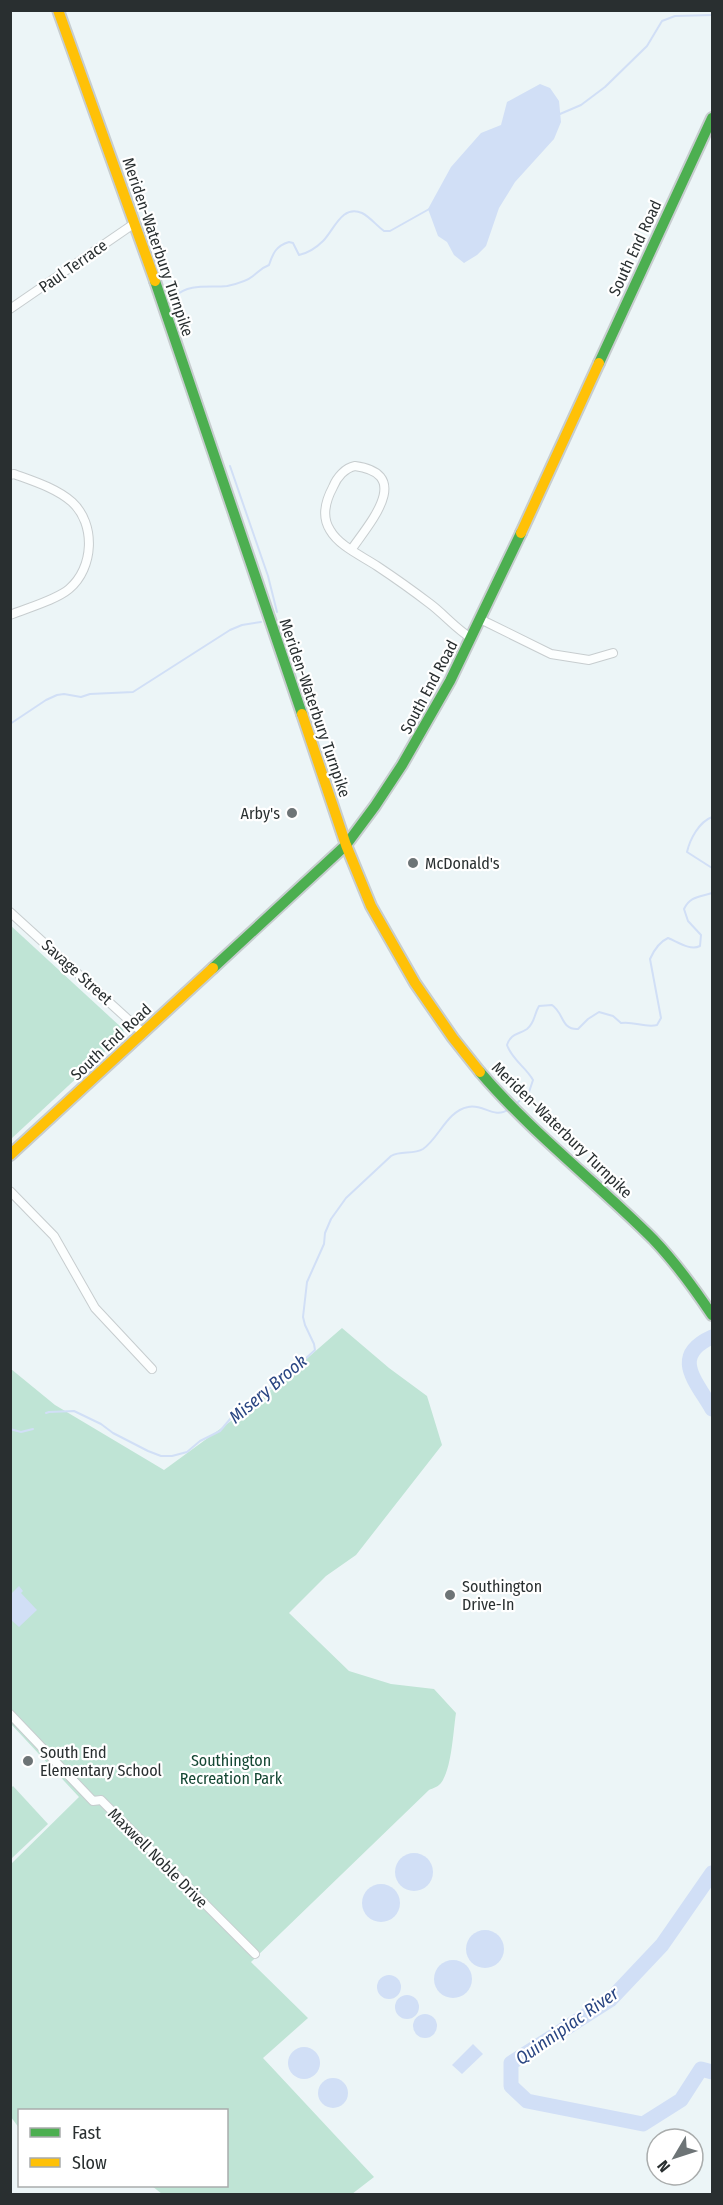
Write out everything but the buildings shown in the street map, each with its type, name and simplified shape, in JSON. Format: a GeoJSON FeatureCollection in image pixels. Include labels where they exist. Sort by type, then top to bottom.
{"type":"FeatureCollection","features":[{"type":"Feature","properties":{"kind":"main road","name":"Meriden-Waterbury Turnpike"},"geometry":{"type":"LineString","coordinates":[[58,10],[135,223],[346,845],[371,906],[415,982],[453,1038],[507,1102],[653,1239],[684,1274],[712,1316]]}},
{"type":"Feature","properties":{"kind":"main road","name":"South End Road"},"geometry":{"type":"LineString","coordinates":[[10,1155],[346,845],[368,818],[427,726],[471,638],[712,118]]}},
{"type":"Feature","properties":{"kind":"street","name":"Paul Terrace"},"geometry":{"type":"LineString","coordinates":[[10,309],[135,223]]}},
{"type":"Feature","properties":{"kind":"street"},"geometry":{"type":"LineString","coordinates":[[351,550],[375,515],[383,501],[385,491],[381,479],[372,470],[355,466],[343,472],[328,496],[325,510],[326,522],[330,531],[351,550],[432,605],[454,627],[471,638]]}},
{"type":"Feature","properties":{"kind":"street"},"geometry":{"type":"LineString","coordinates":[[10,475],[14,474],[37,483],[72,503],[83,518],[88,531],[89,548],[86,563],[69,590],[10,615]]}},
{"type":"Feature","properties":{"kind":"street"},"geometry":{"type":"LineString","coordinates":[[480,619],[551,654],[589,660],[613,653]]}},
{"type":"Feature","properties":{"kind":"street","name":"Savage Street"},"geometry":{"type":"LineString","coordinates":[[10,912],[143,1033]]}},
{"type":"Feature","properties":{"kind":"street"},"geometry":{"type":"LineString","coordinates":[[10,1191],[54,1236],[95,1308],[152,1369]]}},
{"type":"Feature","properties":{"kind":"street","name":"Maxwell Noble Drive"},"geometry":{"type":"LineString","coordinates":[[10,1714],[93,1801],[101,1800],[255,1954]]}},
{"type":"Feature","properties":{"kind":"green space"},"geometry":{"type":"Polygon","coordinates":[[[10,925],[123,1029],[124,1034],[11,1139],[10,925]]]}},
{"type":"Feature","properties":{"kind":"green space","name":"Southington Recreation Park"},"geometry":{"type":"Polygon","coordinates":[[[342,1328],[389,1368],[427,1396],[442,1445],[356,1555],[326,1576],[289,1613],[349,1671],[391,1684],[434,1689],[456,1713],[452,1750],[448,1768],[440,1784],[429,1790],[251,1962],[308,2018],[263,2058],[374,2177],[352,2194],[162,2194],[153,2187],[228,2187],[228,2109],[18,2109],[18,2127],[11,2117],[11,1864],[79,1797],[11,1724],[11,1369],[55,1405],[164,1470],[257,1402],[342,1328]]]}},
{"type":"Feature","properties":{"kind":"green space"},"geometry":{"type":"Polygon","coordinates":[[[13,1786],[48,1824],[11,1859],[10,1789],[13,1786]]]}},
{"type":"Feature","properties":{"kind":"water"},"geometry":{"type":"Polygon","coordinates":[[[540,84],[550,88],[559,101],[561,122],[554,139],[515,182],[499,208],[486,246],[464,263],[454,255],[447,242],[438,236],[428,209],[451,167],[481,133],[501,125],[507,102],[540,84]]]}},
{"type":"Feature","properties":{"kind":"water"},"geometry":{"type":"Polygon","coordinates":[[[19,1586],[23,1591],[21,1593],[37,1610],[19,1627],[10,1619],[11,1594],[19,1586]]]}},
{"type":"Feature","properties":{"kind":"water"},"geometry":{"type":"Polygon","coordinates":[[[414,1853],[428,1858],[433,1872],[428,1886],[414,1891],[400,1886],[395,1872],[400,1858],[414,1853]]]}},
{"type":"Feature","properties":{"kind":"water"},"geometry":{"type":"Polygon","coordinates":[[[381,1884],[395,1889],[400,1903],[395,1917],[381,1922],[367,1917],[362,1903],[367,1889],[381,1884]]]}},
{"type":"Feature","properties":{"kind":"water"},"geometry":{"type":"Polygon","coordinates":[[[485,1930],[499,1935],[504,1949],[499,1963],[485,1968],[471,1963],[466,1949],[471,1935],[485,1930]]]}},
{"type":"Feature","properties":{"kind":"water"},"geometry":{"type":"Polygon","coordinates":[[[453,1960],[467,1965],[472,1979],[467,1993],[453,1998],[439,1993],[434,1979],[439,1965],[453,1960]]]}},
{"type":"Feature","properties":{"kind":"water"},"geometry":{"type":"Polygon","coordinates":[[[389,1975],[398,1978],[401,1987],[398,1996],[389,1999],[380,1996],[377,1987],[380,1978],[389,1975]]]}},
{"type":"Feature","properties":{"kind":"water"},"geometry":{"type":"Polygon","coordinates":[[[407,1995],[416,1998],[419,2007],[416,2016],[407,2019],[398,2016],[395,2007],[398,1998],[407,1995]]]}},
{"type":"Feature","properties":{"kind":"water"},"geometry":{"type":"Polygon","coordinates":[[[425,2014],[434,2017],[437,2026],[434,2035],[425,2038],[416,2035],[413,2026],[416,2017],[425,2014]]]}},
{"type":"Feature","properties":{"kind":"water"},"geometry":{"type":"Polygon","coordinates":[[[473,2044],[483,2054],[462,2074],[452,2065],[473,2044]]]}},
{"type":"Feature","properties":{"kind":"water"},"geometry":{"type":"Polygon","coordinates":[[[304,2047],[315,2052],[320,2063],[315,2074],[304,2079],[293,2074],[288,2063],[293,2052],[304,2047]]]}},
{"type":"Feature","properties":{"kind":"water"},"geometry":{"type":"Polygon","coordinates":[[[333,2078],[344,2082],[348,2093],[344,2104],[333,2108],[322,2104],[318,2093],[322,2082],[333,2078]]]}},
{"type":"Feature","properties":{"kind":"waterway"},"geometry":{"type":"LineString","coordinates":[[560,114],[581,105],[605,87],[647,46],[662,21],[675,16],[712,15]]}},
{"type":"Feature","properties":{"kind":"waterway"},"geometry":{"type":"LineString","coordinates":[[180,317],[176,296],[181,292],[193,288],[227,286],[247,280],[269,265],[276,250],[289,242],[293,243],[299,255],[309,251],[323,241],[339,219],[349,212],[362,213],[384,231],[390,231],[431,208]]}},
{"type":"Feature","properties":{"kind":"waterway"},"geometry":{"type":"LineString","coordinates":[[230,466],[268,576],[277,612]]}},
{"type":"Feature","properties":{"kind":"waterway"},"geometry":{"type":"LineString","coordinates":[[10,724],[57,695],[81,697],[90,694],[133,692],[230,630],[242,625],[261,622]]}},
{"type":"Feature","properties":{"kind":"waterway","name":"Misery Brook"},"geometry":{"type":"LineString","coordinates":[[712,817],[696,831],[687,852],[712,868]]}},
{"type":"Feature","properties":{"kind":"waterway","name":"Misery Brook"},"geometry":{"type":"LineString","coordinates":[[516,1104],[529,1092],[533,1080],[512,1055],[507,1045],[513,1036],[530,1027],[539,1006],[552,1005],[559,1012],[565,1024],[572,1029],[578,1029],[599,1012],[613,1016],[621,1023],[657,1025],[661,1018],[650,959],[657,947],[668,938],[688,947],[700,946],[701,935],[688,921],[684,909],[692,899],[712,893]]}},
{"type":"Feature","properties":{"kind":"waterway","name":"Misery Brook"},"geometry":{"type":"LineString","coordinates":[[46,1413],[74,1411],[161,1456],[187,1452],[200,1441],[220,1431],[236,1412],[282,1380],[315,1350],[303,1317],[307,1282],[324,1244],[325,1233],[331,1219],[346,1198],[391,1156],[423,1149],[449,1119],[461,1110],[473,1106],[498,1113],[509,1109]]}},
{"type":"Feature","properties":{"kind":"waterway","name":"Quinnipiac River"},"geometry":{"type":"LineString","coordinates":[[712,1337],[699,1344],[692,1352],[689,1361],[694,1379],[712,1409]]}},
{"type":"Feature","properties":{"kind":"waterway","name":"Misery Brook"},"geometry":{"type":"LineString","coordinates":[[10,1429],[21,1432],[33,1429]]}},
{"type":"Feature","properties":{"kind":"waterway","name":"Quinnipiac River"},"geometry":{"type":"LineString","coordinates":[[712,1873],[662,1945],[610,2000],[511,2063],[511,2086],[527,2101],[643,2124],[681,2100],[701,2069],[712,2072]]}},
{"type":"Feature","properties":{"kind":"traffic: fast"},"geometry":{"type":"LineString","coordinates":[[599,363],[712,118]]}},
{"type":"Feature","properties":{"kind":"traffic: fast"},"geometry":{"type":"LineString","coordinates":[[155,281],[302,714]]}},
{"type":"Feature","properties":{"kind":"traffic: fast"},"geometry":{"type":"LineString","coordinates":[[213,968],[346,845],[375,806],[402,765],[450,681],[521,533]]}},
{"type":"Feature","properties":{"kind":"traffic: fast"},"geometry":{"type":"LineString","coordinates":[[480,1072],[521,1116],[653,1239],[712,1315]]}},
{"type":"Feature","properties":{"kind":"traffic: slow"},"geometry":{"type":"LineString","coordinates":[[58,10],[155,281]]}},
{"type":"Feature","properties":{"kind":"traffic: slow"},"geometry":{"type":"LineString","coordinates":[[521,533],[599,363]]}},
{"type":"Feature","properties":{"kind":"traffic: slow"},"geometry":{"type":"LineString","coordinates":[[302,714],[346,845],[371,906],[415,983],[480,1072]]}},
{"type":"Feature","properties":{"kind":"traffic: slow"},"geometry":{"type":"LineString","coordinates":[[10,1155],[213,968]]}},
{"type":"Feature","properties":{"kind":"place","name":"Arby's"},"geometry":{"type":"Point","coordinates":[292,813]}},
{"type":"Feature","properties":{"kind":"place","name":"McDonald's"},"geometry":{"type":"Point","coordinates":[413,863]}},
{"type":"Feature","properties":{"kind":"place","name":"Southington Drive-In"},"geometry":{"type":"Point","coordinates":[450,1595]}},
{"type":"Feature","properties":{"kind":"place","name":"South End Elementary School"},"geometry":{"type":"Point","coordinates":[28,1761]}}]}
